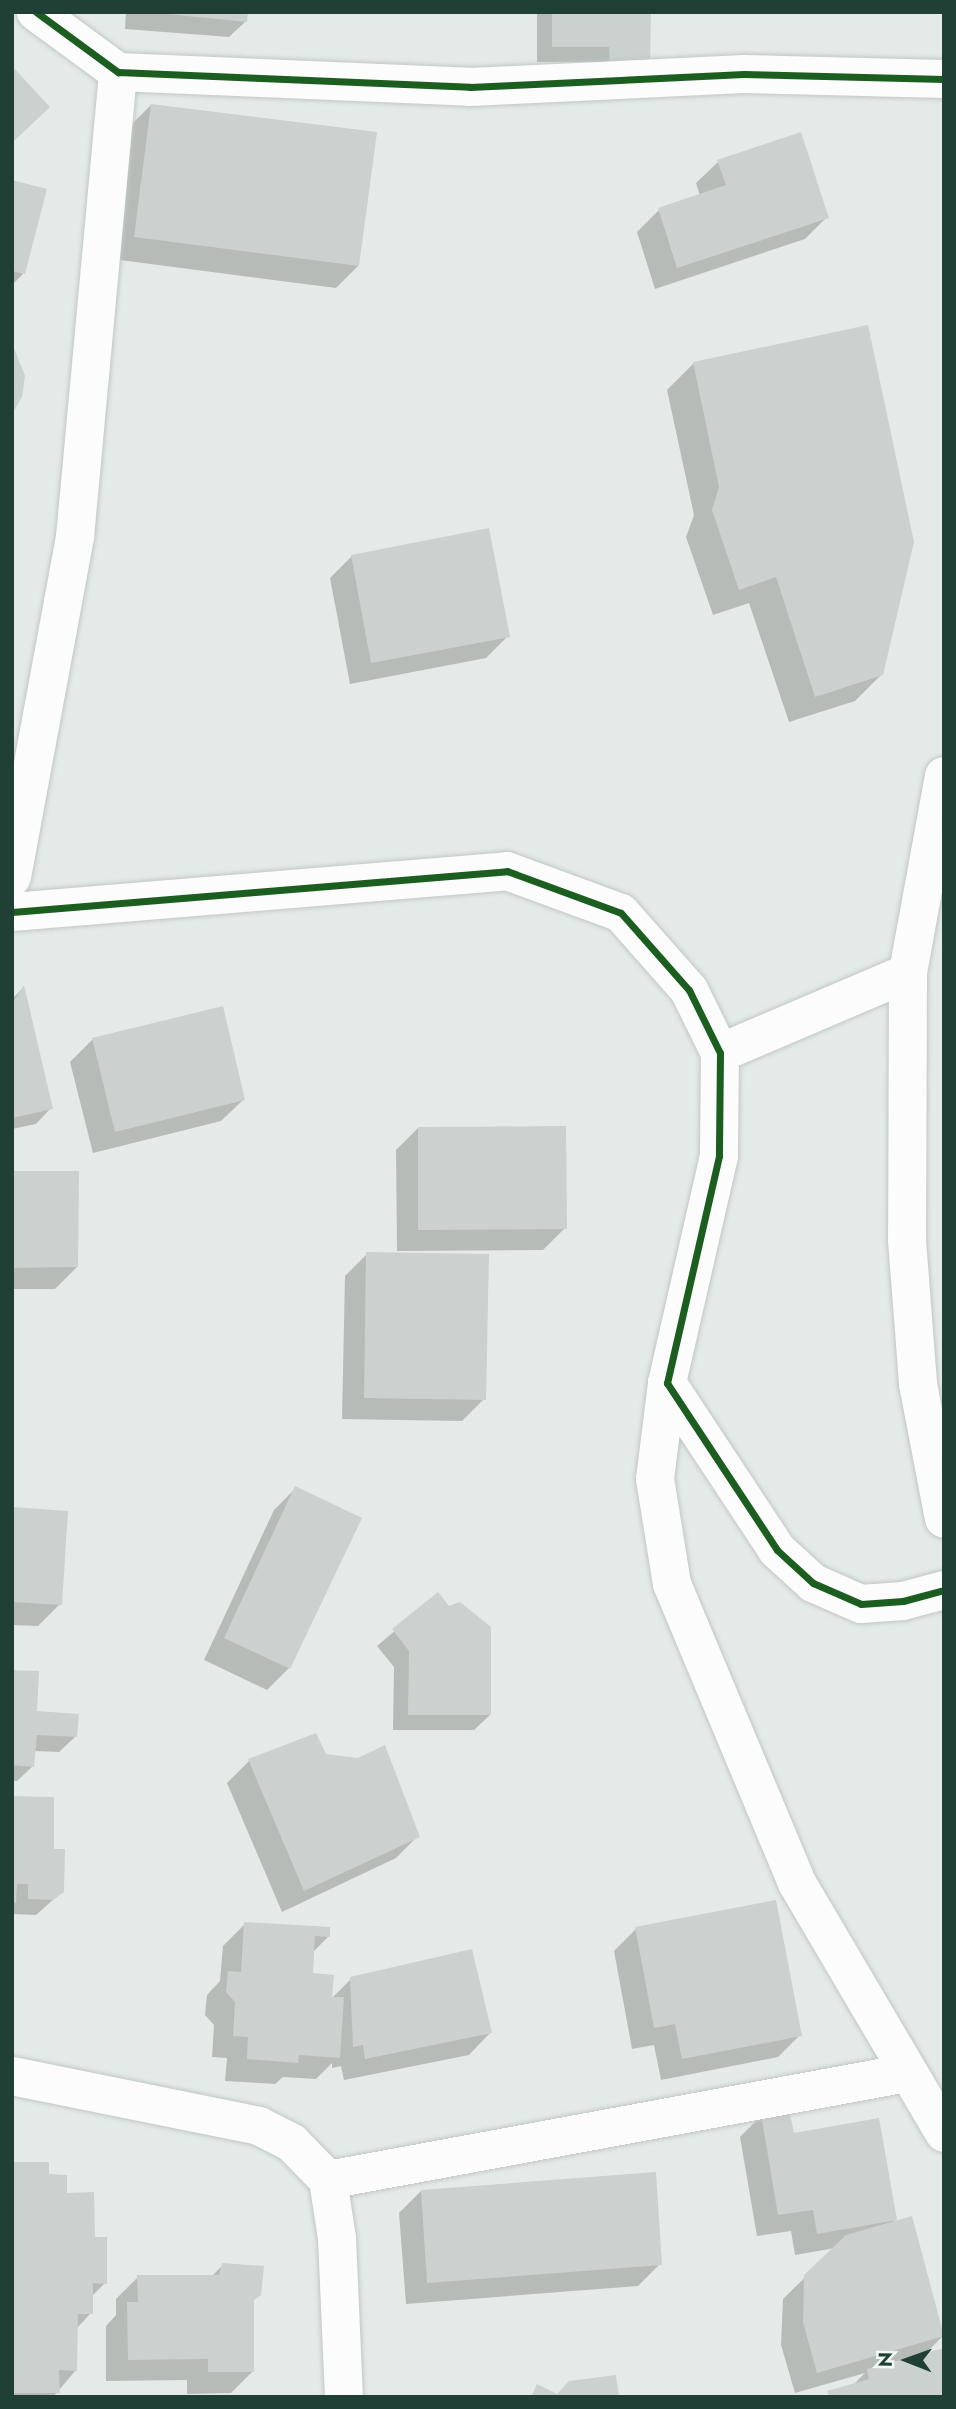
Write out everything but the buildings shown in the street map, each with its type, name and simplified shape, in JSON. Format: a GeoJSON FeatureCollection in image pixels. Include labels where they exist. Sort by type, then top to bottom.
{"type":"FeatureCollection","features":[{"type":"Feature","properties":{"kind":"street"},"geometry":{"type":"LineString","coordinates":[[36,12],[118,72],[470,87],[744,74],[944,79]]}},
{"type":"Feature","properties":{"kind":"street"},"geometry":{"type":"LineString","coordinates":[[12,877],[75,537],[118,72]]}},
{"type":"Feature","properties":{"kind":"street"},"geometry":{"type":"LineString","coordinates":[[944,776],[908,972],[907,1240],[918,1384],[944,1519]]}},
{"type":"Feature","properties":{"kind":"street"},"geometry":{"type":"LineString","coordinates":[[12,912],[507,871],[621,913],[688,990],[720,1053],[719,1156],[667,1383],[655,1479],[672,1584],[797,1883],[944,2133]]}},
{"type":"Feature","properties":{"kind":"street"},"geometry":{"type":"LineString","coordinates":[[720,1053],[908,972]]}},
{"type":"Feature","properties":{"kind":"street"},"geometry":{"type":"LineString","coordinates":[[667,1383],[777,1550],[813,1583],[861,1604],[903,1601],[944,1591]]}},
{"type":"Feature","properties":{"kind":"street"},"geometry":{"type":"LineString","coordinates":[[328,2180],[907,2073]]}},
{"type":"Feature","properties":{"kind":"street"},"geometry":{"type":"LineString","coordinates":[[12,2076],[259,2126],[292,2143],[328,2180],[337,2238],[344,2397]]}},
{"type":"Feature","properties":{"kind":"cycle path"},"geometry":{"type":"LineString","coordinates":[[36,12],[118,72],[470,87],[744,74],[944,79]]}},
{"type":"Feature","properties":{"kind":"cycle path"},"geometry":{"type":"LineString","coordinates":[[12,912],[507,871],[621,913],[689,990],[720,1053],[719,1156],[667,1383],[777,1550],[813,1583],[861,1604],[903,1601],[944,1590]]}}]}
